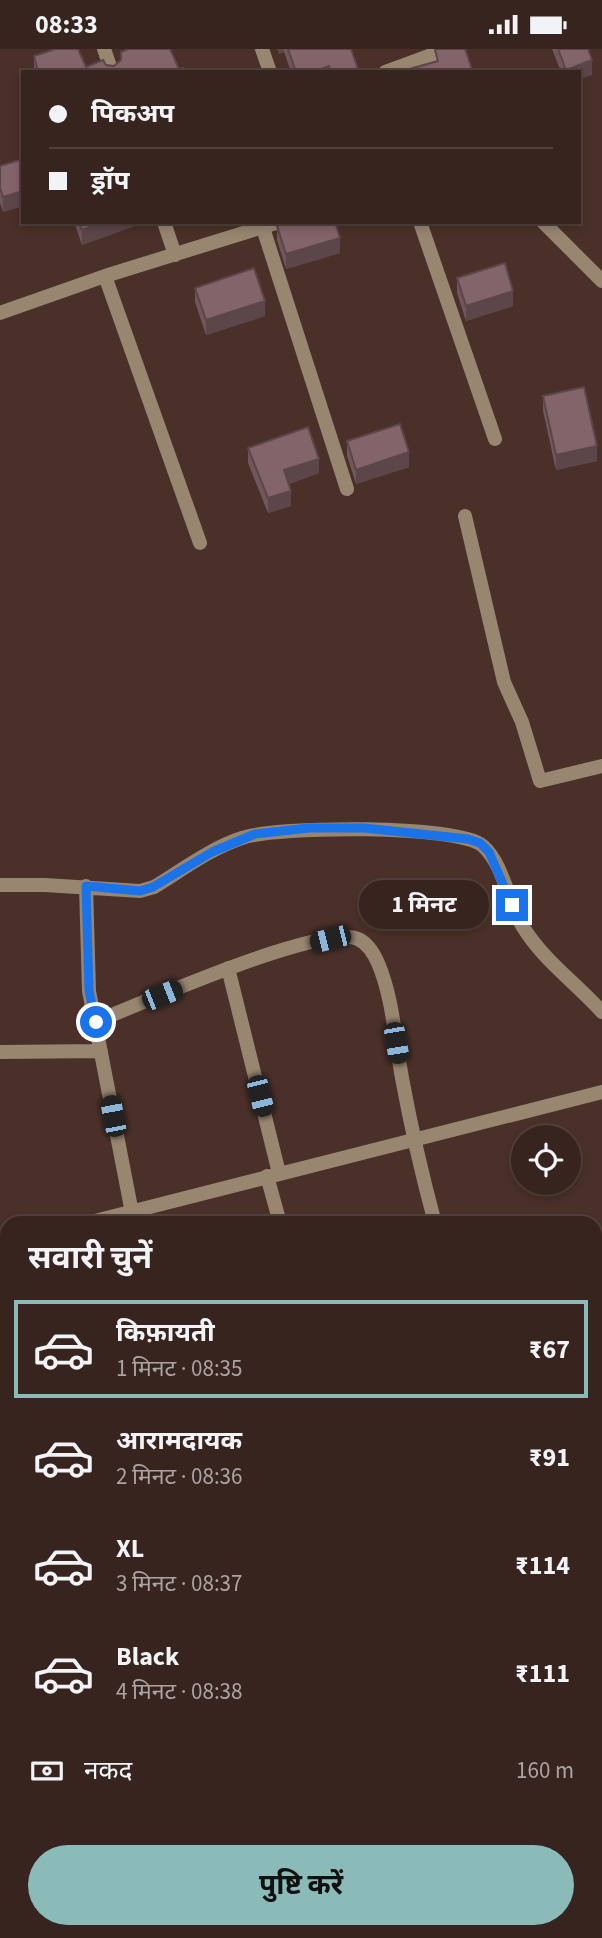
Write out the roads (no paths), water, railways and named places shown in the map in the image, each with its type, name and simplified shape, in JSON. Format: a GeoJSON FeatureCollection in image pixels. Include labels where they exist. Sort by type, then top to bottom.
{"type":"FeatureCollection","features":[{"type":"Feature","properties":{"kind":"street"},"geometry":{"type":"LineString","coordinates":[[104,49],[111,70]]}},
{"type":"Feature","properties":{"kind":"street"},"geometry":{"type":"LineString","coordinates":[[262,49],[269,70]]}},
{"type":"Feature","properties":{"kind":"street"},"geometry":{"type":"LineString","coordinates":[[389,70],[428,52],[448,49]]}},
{"type":"Feature","properties":{"kind":"street"},"geometry":{"type":"LineString","coordinates":[[165,224],[175,255]]}},
{"type":"Feature","properties":{"kind":"street"},"geometry":{"type":"LineString","coordinates":[[0,313],[105,276],[273,224]]}},
{"type":"Feature","properties":{"kind":"street"},"geometry":{"type":"LineString","coordinates":[[421,224],[495,439]]}},
{"type":"Feature","properties":{"kind":"street"},"geometry":{"type":"LineString","coordinates":[[546,224],[602,281]]}},
{"type":"Feature","properties":{"kind":"street"},"geometry":{"type":"LineString","coordinates":[[262,228],[347,489]]}},
{"type":"Feature","properties":{"kind":"street"},"geometry":{"type":"LineString","coordinates":[[105,276],[200,543]]}},
{"type":"Feature","properties":{"kind":"street"},"geometry":{"type":"LineString","coordinates":[[465,516],[504,681],[522,722],[540,781],[602,766]]}},
{"type":"Feature","properties":{"kind":"street"},"geometry":{"type":"LineString","coordinates":[[0,885],[86,886],[140,891],[240,838],[268,832],[309,828],[364,828],[468,839],[489,852],[522,926],[540,951],[602,1012]]}},
{"type":"Feature","properties":{"kind":"street"},"geometry":{"type":"LineString","coordinates":[[86,886],[89,991],[133,1216]]}},
{"type":"Feature","properties":{"kind":"street"},"geometry":{"type":"LineString","coordinates":[[96,1022],[249,960],[330,939],[357,939],[367,946],[377,962],[387,995],[413,1138],[433,1216]]}},
{"type":"Feature","properties":{"kind":"street"},"geometry":{"type":"LineString","coordinates":[[228,968],[273,1175],[279,1216]]}},
{"type":"Feature","properties":{"kind":"street"},"geometry":{"type":"LineString","coordinates":[[0,1052],[101,1051]]}},
{"type":"Feature","properties":{"kind":"street"},"geometry":{"type":"LineString","coordinates":[[136,1216],[273,1175],[602,1092]]}}]}
